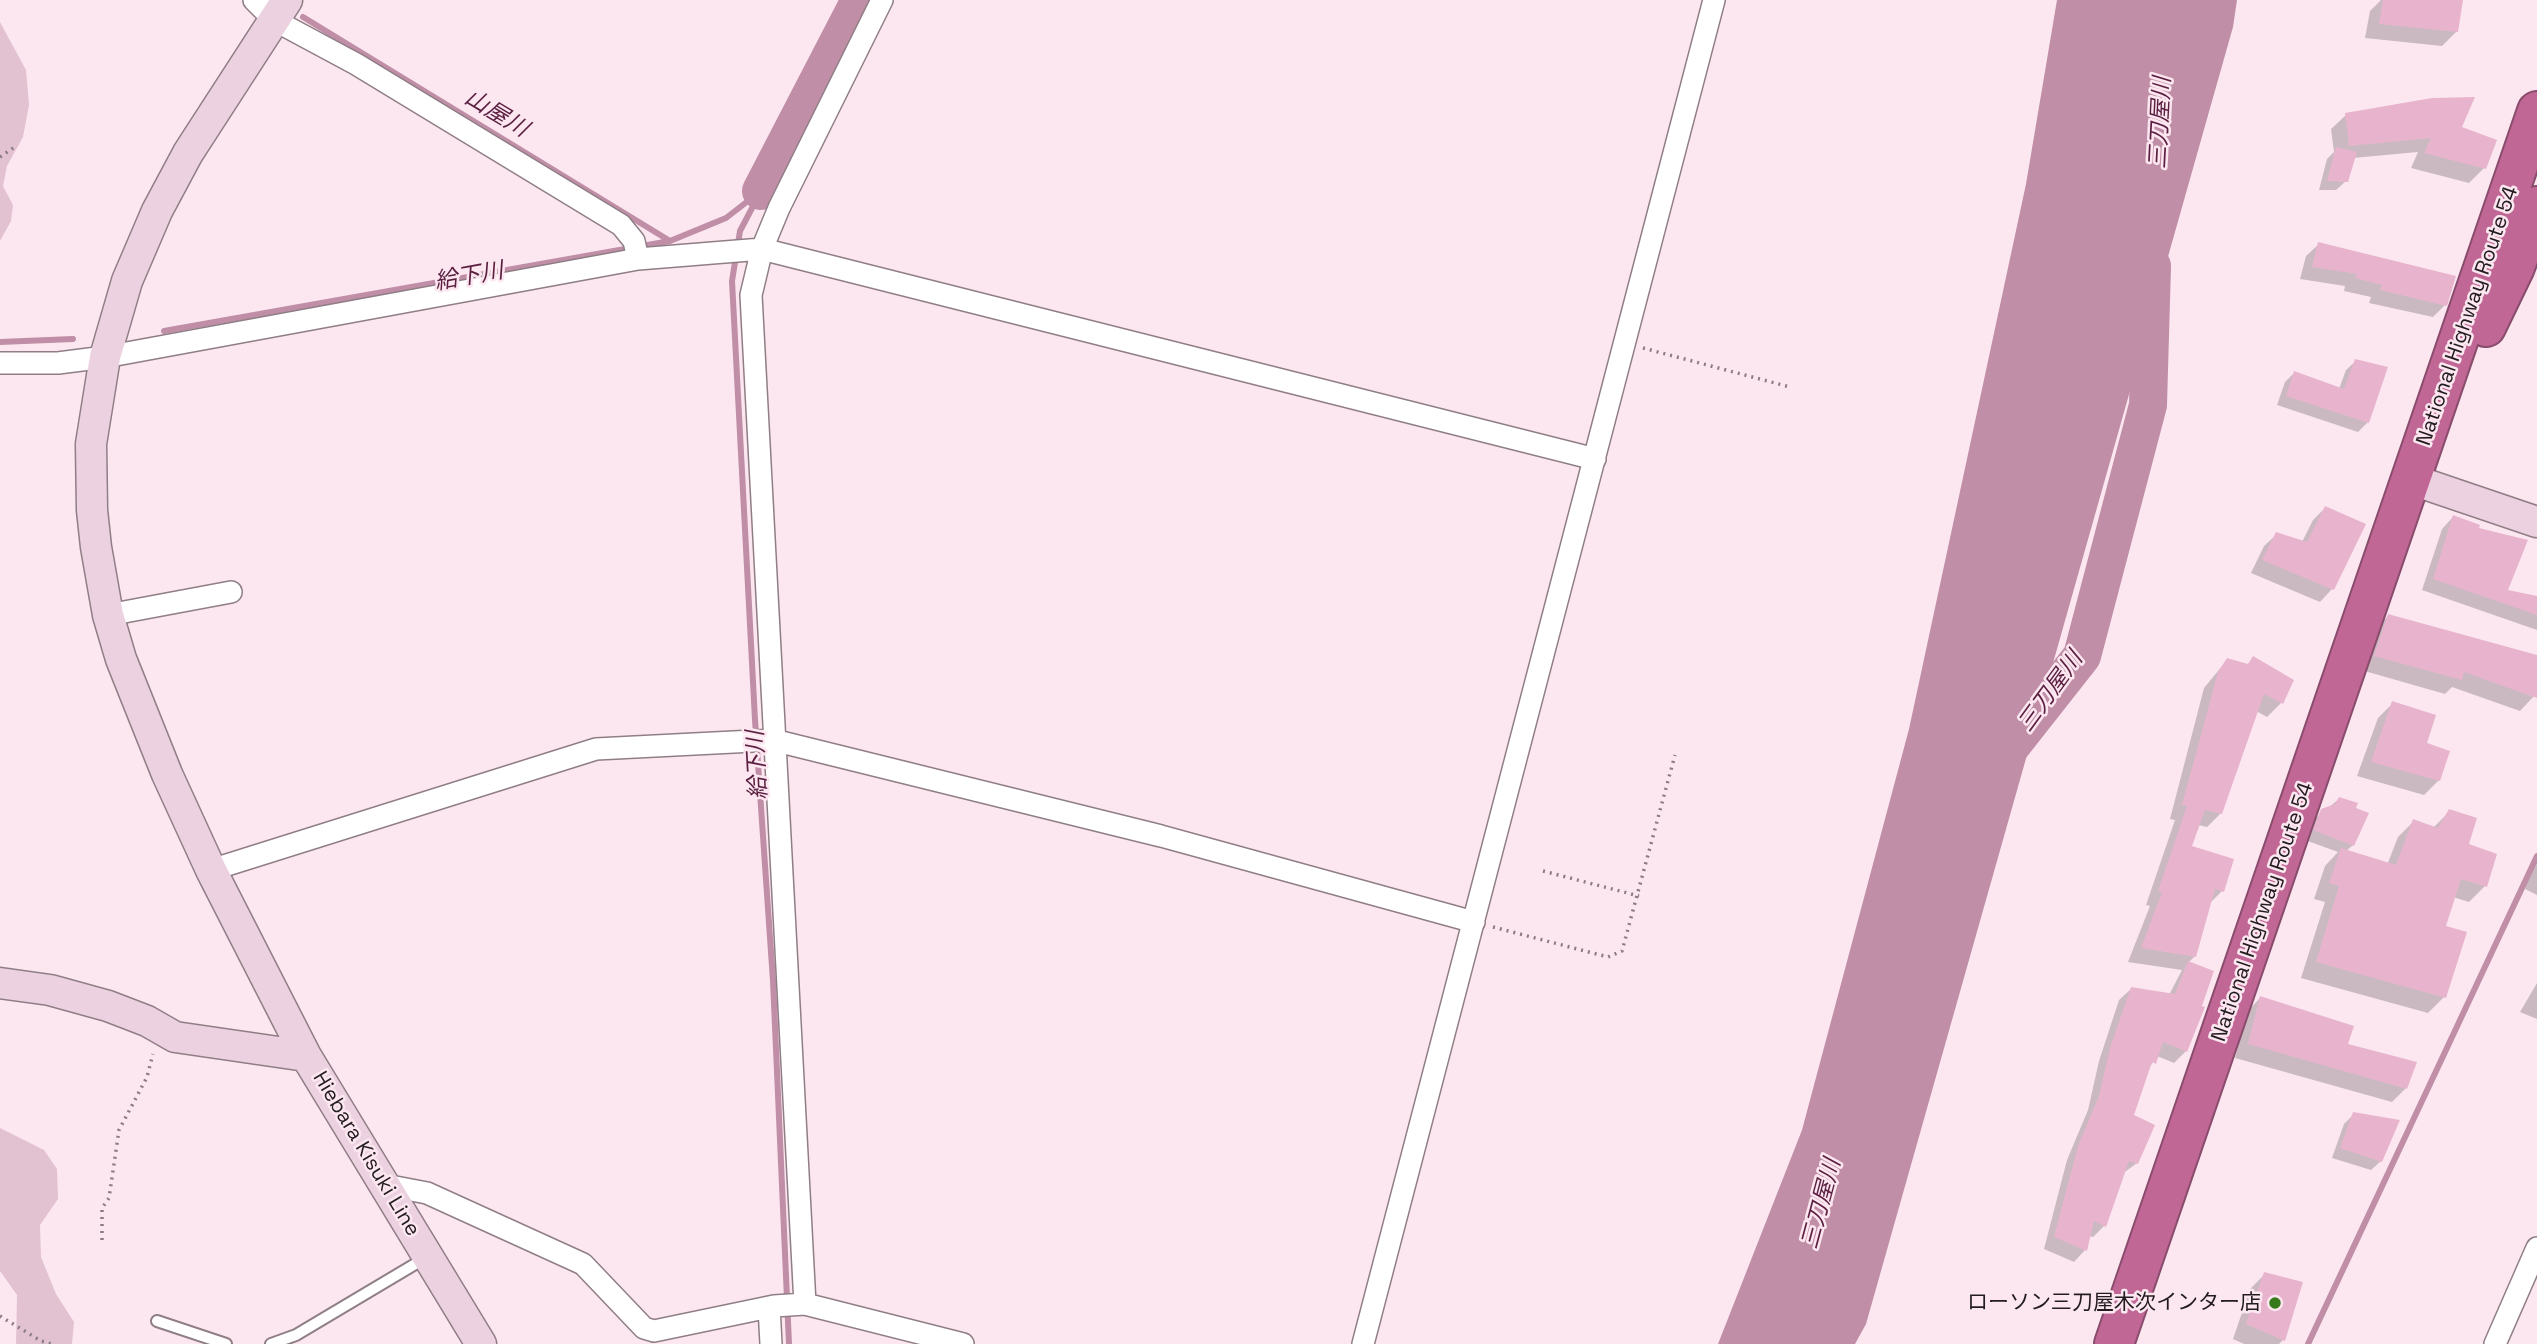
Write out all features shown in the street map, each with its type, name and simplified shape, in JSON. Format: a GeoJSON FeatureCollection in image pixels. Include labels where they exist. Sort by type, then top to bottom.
{"type":"FeatureCollection","features":[{"type":"Feature","properties":{"kind":"highway","name":"National Highway Route 54"},"geometry":{"type":"LineString","coordinates":[[2114,1344],[2413,480],[2537,111]]}},
{"type":"Feature","properties":{"kind":"highway","name":"National Highway Route 54"},"geometry":{"type":"LineString","coordinates":[[2413,480],[2515,267],[2537,206]]}},
{"type":"Feature","properties":{"kind":"street"},"geometry":{"type":"LineString","coordinates":[[771,1344],[786,1305],[761,740],[751,295],[757,250],[882,0]]}},
{"type":"Feature","properties":{"kind":"street"},"geometry":{"type":"LineString","coordinates":[[1363,1344],[1625,343],[1710,1]]}},
{"type":"Feature","properties":{"kind":"street"},"geometry":{"type":"LineString","coordinates":[[306,1056],[211,870],[141,711],[108,615],[96,548],[90,477],[91,444],[105,357],[127,281],[157,211],[187,153],[272,7],[356,64],[621,225],[637,250]]}},
{"type":"Feature","properties":{"kind":"street"},"geometry":{"type":"LineString","coordinates":[[0,363],[58,363],[105,357],[637,250],[757,250],[1595,459]]}},
{"type":"Feature","properties":{"kind":"street"},"geometry":{"type":"LineString","coordinates":[[2413,480],[2537,522]]}},
{"type":"Feature","properties":{"kind":"street"},"geometry":{"type":"LineString","coordinates":[[108,615],[231,592]]}},
{"type":"Feature","properties":{"kind":"street"},"geometry":{"type":"LineString","coordinates":[[211,870],[596,749],[761,740],[1161,836],[1474,922]]}},
{"type":"Feature","properties":{"kind":"street","name":"Hiebara Kisuki Line"},"geometry":{"type":"LineString","coordinates":[[0,983],[50,990],[108,1006],[166,1032],[199,1043],[306,1056],[481,1344]]}},
{"type":"Feature","properties":{"kind":"street"},"geometry":{"type":"LineString","coordinates":[[385,1185],[427,1193],[583,1264],[648,1337],[654,1331],[786,1305],[962,1344]]}},
{"type":"Feature","properties":{"kind":"street"},"geometry":{"type":"LineString","coordinates":[[2495,1344],[2537,1248]]}},
{"type":"Feature","properties":{"kind":"lane"},"geometry":{"type":"LineString","coordinates":[[271,1344],[296,1335],[428,1256]]}},
{"type":"Feature","properties":{"kind":"lane"},"geometry":{"type":"LineString","coordinates":[[157,1321],[226,1344]]}},
{"type":"Feature","properties":{"kind":"path"},"geometry":{"type":"LineString","coordinates":[[0,157],[16,146]]}},
{"type":"Feature","properties":{"kind":"path"},"geometry":{"type":"LineString","coordinates":[[1625,343],[1790,387]]}},
{"type":"Feature","properties":{"kind":"path"},"geometry":{"type":"LineString","coordinates":[[1474,922],[1612,956],[1626,945],[1675,755]]}},
{"type":"Feature","properties":{"kind":"path"},"geometry":{"type":"LineString","coordinates":[[1543,871],[1639,896]]}},
{"type":"Feature","properties":{"kind":"path"},"geometry":{"type":"LineString","coordinates":[[102,1240],[102,1208],[109,1198],[118,1130],[147,1077],[150,1060],[166,1032]]}},
{"type":"Feature","properties":{"kind":"path"},"geometry":{"type":"LineString","coordinates":[[0,1317],[40,1342],[52,1344]]}},
{"type":"Feature","properties":{"kind":"shaded area"},"geometry":{"type":"Polygon","coordinates":[[[0,22],[26,70],[29,105],[23,137],[7,166],[3,186],[13,205],[11,221],[0,241],[0,22]]]}},
{"type":"Feature","properties":{"kind":"shaded area"},"geometry":{"type":"Polygon","coordinates":[[[0,1128],[44,1150],[57,1169],[58,1199],[40,1225],[41,1257],[56,1294],[74,1322],[72,1344],[16,1344],[17,1295],[0,1271],[0,1128]]]}},
{"type":"Feature","properties":{"kind":"water"},"geometry":{"type":"Polygon","coordinates":[[[2057,0],[2237,0],[2233,27],[1866,1324],[1855,1344],[1718,1344],[1802,1130],[1909,729],[2026,184],[2057,0]]]}},
{"type":"Feature","properties":{"kind":"building"},"geometry":{"type":"Polygon","coordinates":[[[2383,0],[2463,0],[2458,32],[2379,24],[2383,0]]]}},
{"type":"Feature","properties":{"kind":"building"},"geometry":{"type":"Polygon","coordinates":[[[2475,97],[2462,127],[2497,140],[2486,169],[2424,153],[2431,138],[2349,146],[2345,113],[2432,98],[2475,97]]]}},
{"type":"Feature","properties":{"kind":"building"},"geometry":{"type":"Polygon","coordinates":[[[2336,147],[2357,152],[2348,182],[2327,181],[2336,147]]]}},
{"type":"Feature","properties":{"kind":"building"},"geometry":{"type":"Polygon","coordinates":[[[2318,242],[2456,276],[2447,306],[2380,290],[2382,285],[2355,278],[2357,274],[2312,267],[2318,242]]]}},
{"type":"Feature","properties":{"kind":"building"},"geometry":{"type":"Polygon","coordinates":[[[2355,359],[2388,367],[2369,423],[2286,396],[2294,371],[2344,389],[2355,359]]]}},
{"type":"Feature","properties":{"kind":"building"},"geometry":{"type":"Polygon","coordinates":[[[2325,506],[2366,524],[2334,590],[2262,560],[2276,532],[2307,542],[2325,506]]]}},
{"type":"Feature","properties":{"kind":"building"},"geometry":{"type":"Polygon","coordinates":[[[2453,515],[2480,525],[2479,528],[2528,540],[2508,590],[2537,596],[2537,615],[2433,579],[2453,515]]]}},
{"type":"Feature","properties":{"kind":"building"},"geometry":{"type":"Polygon","coordinates":[[[2388,614],[2537,655],[2537,698],[2464,672],[2462,680],[2374,656],[2388,614]]]}},
{"type":"Feature","properties":{"kind":"building"},"geometry":{"type":"Polygon","coordinates":[[[2253,656],[2294,680],[2283,704],[2264,694],[2222,814],[2205,810],[2192,846],[2234,859],[2224,892],[2215,889],[2196,957],[2141,948],[2162,892],[2158,891],[2187,806],[2182,805],[2218,672],[2227,658],[2248,664],[2253,656]]]}},
{"type":"Feature","properties":{"kind":"building"},"geometry":{"type":"Polygon","coordinates":[[[2392,701],[2436,715],[2427,743],[2450,751],[2440,781],[2371,762],[2392,701]]]}},
{"type":"Feature","properties":{"kind":"building"},"geometry":{"type":"Polygon","coordinates":[[[2339,797],[2358,803],[2356,808],[2369,813],[2354,846],[2313,830],[2321,809],[2335,804],[2339,797]]]}},
{"type":"Feature","properties":{"kind":"building"},"geometry":{"type":"Polygon","coordinates":[[[2449,809],[2477,818],[2469,844],[2497,854],[2487,887],[2461,879],[2446,926],[2467,932],[2446,998],[2316,962],[2339,886],[2329,883],[2341,848],[2396,865],[2413,819],[2438,828],[2449,809]]]}},
{"type":"Feature","properties":{"kind":"building"},"geometry":{"type":"Polygon","coordinates":[[[2188,961],[2214,971],[2202,1006],[2205,1007],[2187,1052],[2163,1042],[2156,1064],[2152,1062],[2134,1115],[2155,1125],[2138,1164],[2129,1161],[2106,1227],[2094,1221],[2087,1251],[2054,1237],[2078,1146],[2099,1096],[2110,1048],[2131,987],[2175,994],[2188,961]]]}},
{"type":"Feature","properties":{"kind":"building"},"geometry":{"type":"Polygon","coordinates":[[[2260,996],[2354,1026],[2348,1044],[2417,1062],[2407,1089],[2248,1044],[2260,996]]]}},
{"type":"Feature","properties":{"kind":"building"},"geometry":{"type":"Polygon","coordinates":[[[2353,1112],[2400,1120],[2382,1162],[2340,1148],[2353,1112]]]}},
{"type":"Feature","properties":{"kind":"building","name":"ローソン三刀屋木次インター店"},"geometry":{"type":"Polygon","coordinates":[[[2264,1272],[2303,1282],[2285,1341],[2246,1324],[2264,1272]]]}},
{"type":"Feature","properties":{"kind":"waterway","name":"給下川"},"geometry":{"type":"LineString","coordinates":[[761,191],[860,0]]}},
{"type":"Feature","properties":{"kind":"waterway","name":"山屋川"},"geometry":{"type":"LineString","coordinates":[[303,17],[670,241]]}},
{"type":"Feature","properties":{"kind":"waterway","name":"給下川"},"geometry":{"type":"LineString","coordinates":[[761,191],[740,231],[732,281],[755,720],[773,981],[789,1344]]}},
{"type":"Feature","properties":{"kind":"waterway","name":"給下川"},"geometry":{"type":"LineString","coordinates":[[164,331],[670,241],[726,218],[757,194]]}},
{"type":"Feature","properties":{"kind":"waterway","name":"三刀屋川"},"geometry":{"type":"LineString","coordinates":[[2008,750],[2082,656],[2148,405],[2152,266]]}},
{"type":"Feature","properties":{"kind":"waterway","name":"給下川"},"geometry":{"type":"LineString","coordinates":[[0,342],[73,339]]}},
{"type":"Feature","properties":{"kind":"waterway"},"geometry":{"type":"LineString","coordinates":[[2308,1344],[2537,856]]}},
{"type":"Feature","properties":{"kind":"place","name":"ローソン三刀屋木次インター店"},"geometry":{"type":"Point","coordinates":[2275,1303]}}]}
